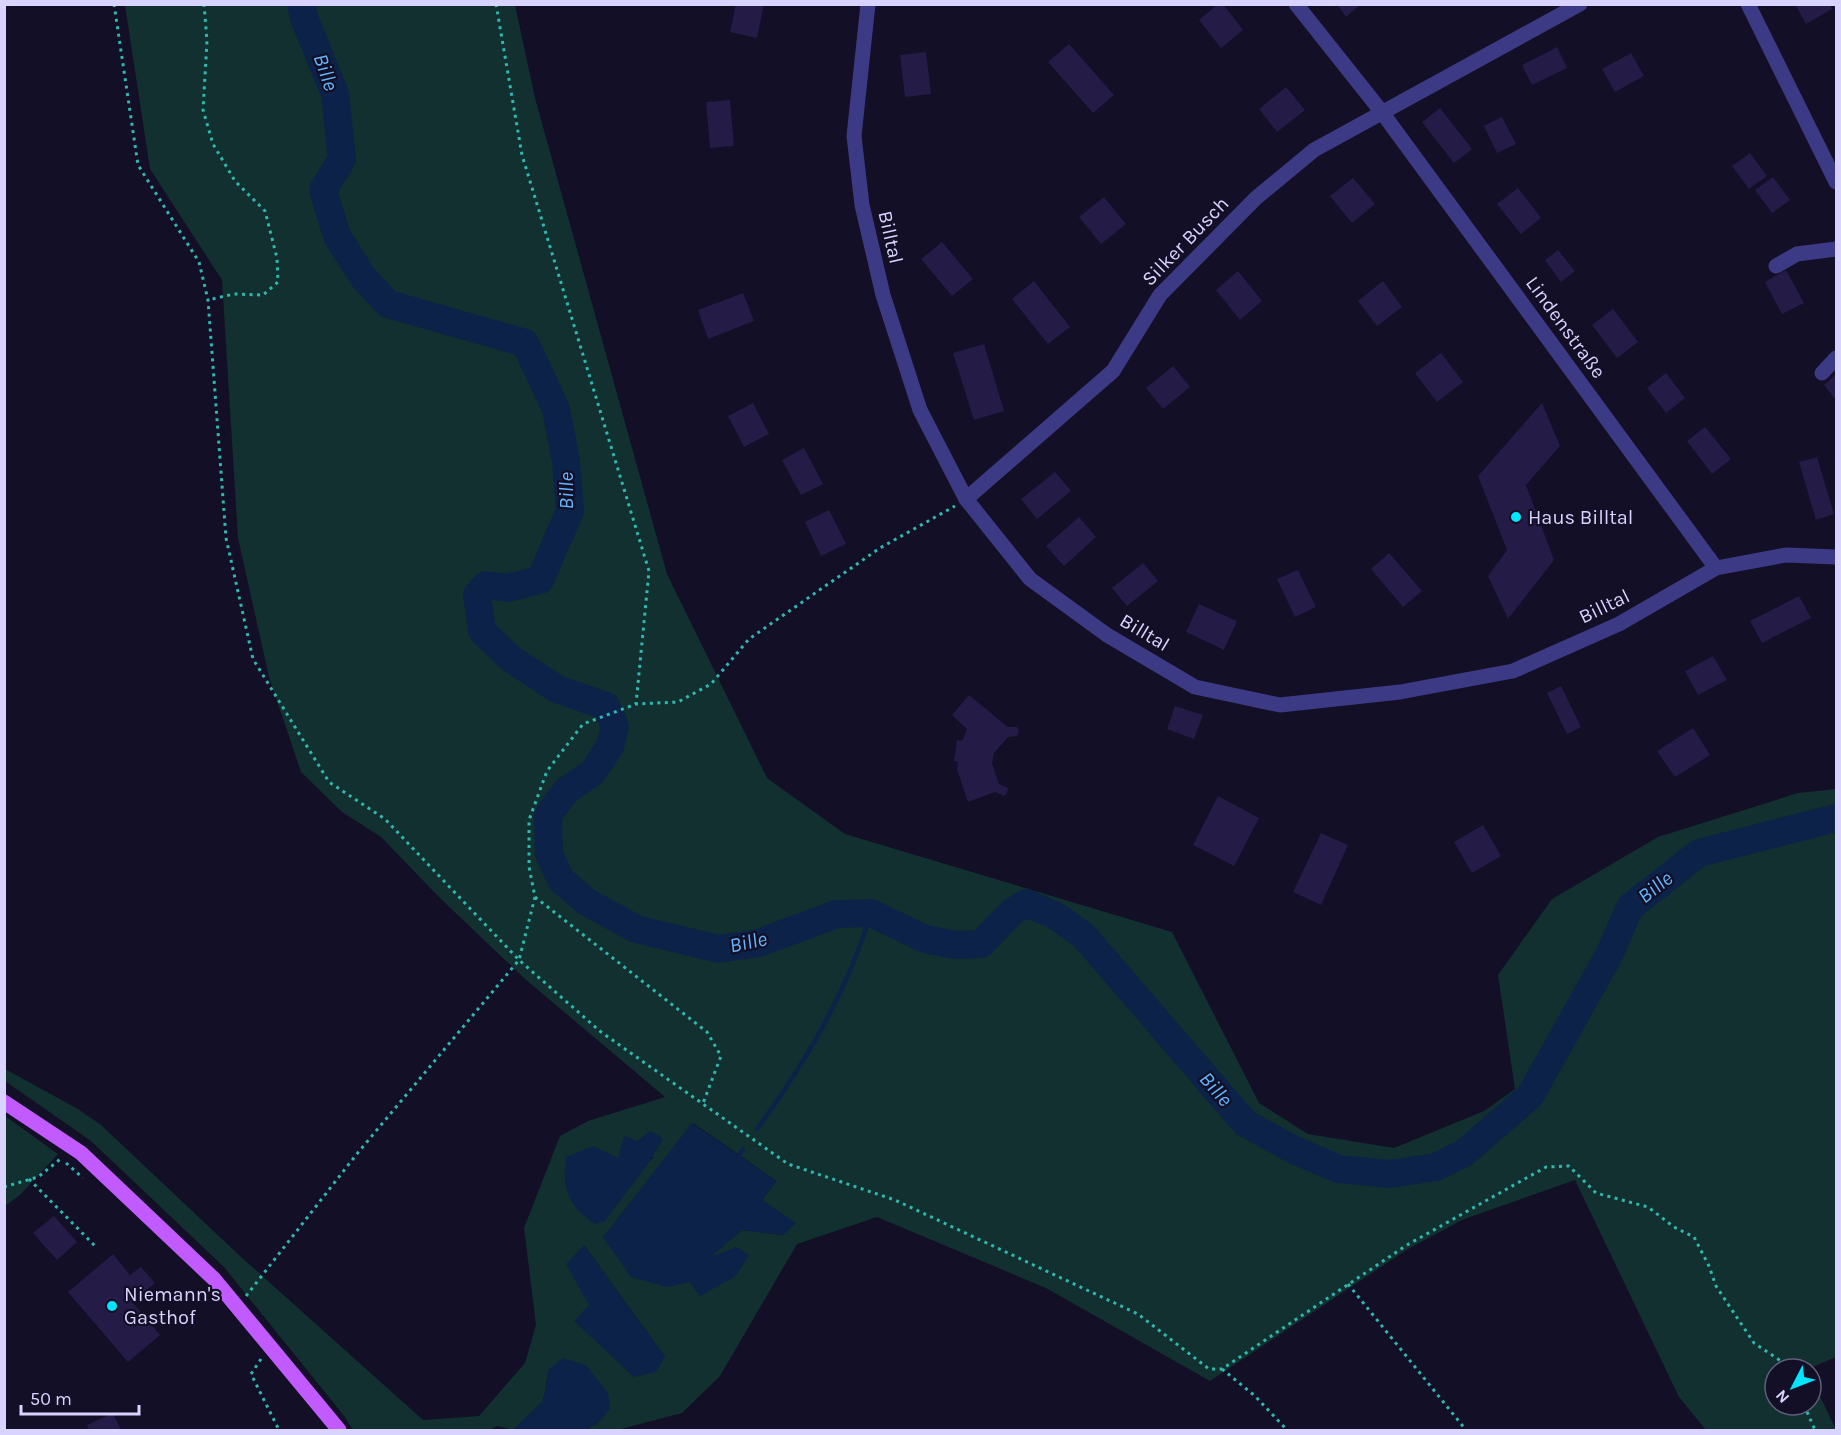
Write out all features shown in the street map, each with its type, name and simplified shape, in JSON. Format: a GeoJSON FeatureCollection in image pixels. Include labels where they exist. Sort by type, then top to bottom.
{"type":"FeatureCollection","features":[{"type":"Feature","properties":{"kind":"main road"},"geometry":{"type":"LineString","coordinates":[[4,1102],[81,1153],[214,1279],[339,1431]]}},
{"type":"Feature","properties":{"kind":"street","name":"Billtal"},"geometry":{"type":"LineString","coordinates":[[868,4],[854,136],[862,205],[883,295],[920,410],[966,499],[1030,579],[1107,635],[1195,687],[1280,705],[1400,692],[1513,671],[1619,624],[1716,568],[1786,555],[1836,558]]}},
{"type":"Feature","properties":{"kind":"street","name":"Lindenstraße"},"geometry":{"type":"LineString","coordinates":[[1296,4],[1381,111],[1716,568]]}},
{"type":"Feature","properties":{"kind":"street","name":"Silker Busch"},"geometry":{"type":"LineString","coordinates":[[966,499],[1113,371],[1160,296],[1256,198],[1314,150],[1381,111],[1580,4]]}},
{"type":"Feature","properties":{"kind":"street"},"geometry":{"type":"LineString","coordinates":[[1748,4],[1835,175]]}},
{"type":"Feature","properties":{"kind":"street"},"geometry":{"type":"LineString","coordinates":[[1776,266],[1797,254],[1836,249]]}},
{"type":"Feature","properties":{"kind":"street"},"geometry":{"type":"LineString","coordinates":[[1822,372],[1836,357]]}},
{"type":"Feature","properties":{"kind":"path"},"geometry":{"type":"LineString","coordinates":[[114,4],[138,165],[199,262],[208,300],[226,538],[253,659],[329,782],[385,819],[519,960],[600,1032],[702,1106],[788,1164],[896,1200],[1138,1314],[1209,1369],[1222,1369],[1407,1245],[1546,1167],[1569,1166],[1596,1193],[1648,1207],[1674,1227],[1694,1237],[1710,1266],[1716,1286],[1754,1343],[1775,1357]]}},
{"type":"Feature","properties":{"kind":"path"},"geometry":{"type":"LineString","coordinates":[[204,4],[207,41],[203,110],[213,144],[235,181],[265,211],[277,258],[278,282],[263,295],[234,294],[208,300]]}},
{"type":"Feature","properties":{"kind":"path"},"geometry":{"type":"LineString","coordinates":[[496,4],[522,155],[649,571],[636,705]]}},
{"type":"Feature","properties":{"kind":"path"},"geometry":{"type":"LineString","coordinates":[[238,1307],[356,1155],[519,960],[535,897],[529,867],[529,820],[547,771],[583,724],[636,705],[678,702],[711,684],[749,639],[880,548],[966,499]]}},
{"type":"Feature","properties":{"kind":"path"},"geometry":{"type":"LineString","coordinates":[[535,897],[707,1032],[721,1056],[702,1106]]}},
{"type":"Feature","properties":{"kind":"path"},"geometry":{"type":"LineString","coordinates":[[4,1187],[38,1177],[62,1159]]}},
{"type":"Feature","properties":{"kind":"path"},"geometry":{"type":"LineString","coordinates":[[29,1179],[95,1246]]}},
{"type":"Feature","properties":{"kind":"path"},"geometry":{"type":"LineString","coordinates":[[1348,1284],[1466,1431]]}},
{"type":"Feature","properties":{"kind":"path"},"geometry":{"type":"LineString","coordinates":[[262,1358],[250,1374],[279,1431]]}},
{"type":"Feature","properties":{"kind":"path"},"geometry":{"type":"LineString","coordinates":[[1222,1369],[1255,1396],[1287,1431]]}},
{"type":"Feature","properties":{"kind":"path"},"geometry":{"type":"LineString","coordinates":[[1809,1417],[1815,1431]]}},
{"type":"Feature","properties":{"kind":"green space"},"geometry":{"type":"Polygon","coordinates":[[[125,5],[515,5],[535,98],[667,574],[767,778],[845,834],[1172,932],[1259,1103],[1308,1134],[1394,1148],[1484,1111],[1515,1089],[1498,975],[1552,899],[1658,837],[1798,793],[1836,789],[1836,1357],[1823,1363],[1823,1357],[1763,1357],[1763,1417],[1823,1417],[1823,1402],[1836,1430],[1706,1430],[1679,1397],[1575,1180],[1462,1220],[1408,1249],[1210,1381],[1046,1288],[877,1217],[797,1244],[720,1376],[682,1413],[617,1430],[585,1430],[598,1423],[549,1369],[543,1401],[513,1430],[497,1426],[490,1430],[353,1430],[224,1267],[91,1141],[5,1081],[5,1069],[78,1109],[101,1125],[240,1256],[423,1420],[479,1416],[525,1363],[536,1325],[524,1228],[560,1136],[588,1121],[665,1097],[525,979],[439,897],[381,837],[342,812],[301,772],[269,677],[238,538],[222,280],[150,169],[125,5]],[[693,1123],[690,1282],[701,1296],[708,1258],[742,1230],[783,1235],[762,1200],[776,1181],[693,1123]],[[654,1157],[618,1158],[641,1169],[654,1157]],[[584,1245],[589,1305],[575,1321],[634,1377],[665,1357],[584,1245]]]}},
{"type":"Feature","properties":{"kind":"green space"},"geometry":{"type":"Polygon","coordinates":[[[5,1116],[58,1154],[20,1195],[5,1206],[5,1116]]]}},
{"type":"Feature","properties":{"kind":"water"},"geometry":{"type":"Polygon","coordinates":[[[692,1123],[776,1181],[762,1200],[796,1223],[783,1235],[742,1230],[711,1257],[736,1247],[749,1255],[736,1276],[700,1296],[690,1282],[667,1287],[631,1277],[603,1237],[692,1123]]]}},
{"type":"Feature","properties":{"kind":"water"},"geometry":{"type":"Polygon","coordinates":[[[650,1131],[663,1138],[658,1149],[605,1221],[595,1224],[579,1210],[569,1196],[565,1178],[566,1157],[593,1146],[618,1158],[624,1136],[637,1141],[650,1131]]]}},
{"type":"Feature","properties":{"kind":"water"},"geometry":{"type":"Polygon","coordinates":[[[584,1245],[665,1357],[656,1372],[634,1377],[574,1321],[589,1305],[566,1264],[584,1245]]]}},
{"type":"Feature","properties":{"kind":"water"},"geometry":{"type":"Polygon","coordinates":[[[563,1358],[586,1365],[608,1393],[610,1409],[598,1423],[585,1430],[513,1430],[543,1401],[549,1369],[563,1358]]]}},
{"type":"Feature","properties":{"kind":"building"},"geometry":{"type":"Polygon","coordinates":[[[736,4],[764,4],[757,38],[730,32],[736,4]]]}},
{"type":"Feature","properties":{"kind":"building"},"geometry":{"type":"Polygon","coordinates":[[[1218,4],[1223,4],[1243,30],[1221,48],[1199,20],[1218,4]]]}},
{"type":"Feature","properties":{"kind":"building"},"geometry":{"type":"Polygon","coordinates":[[[1337,4],[1361,4],[1346,17],[1337,4]]]}},
{"type":"Feature","properties":{"kind":"building"},"geometry":{"type":"Polygon","coordinates":[[[1795,4],[1829,4],[1832,9],[1806,24],[1795,4]]]}},
{"type":"Feature","properties":{"kind":"building"},"geometry":{"type":"Polygon","coordinates":[[[1069,44],[1114,95],[1093,113],[1048,62],[1069,44]]]}},
{"type":"Feature","properties":{"kind":"building"},"geometry":{"type":"Polygon","coordinates":[[[1557,47],[1567,68],[1532,85],[1522,65],[1557,47]]]}},
{"type":"Feature","properties":{"kind":"building"},"geometry":{"type":"Polygon","coordinates":[[[926,52],[931,94],[905,97],[900,55],[926,52]]]}},
{"type":"Feature","properties":{"kind":"building"},"geometry":{"type":"Polygon","coordinates":[[[1631,53],[1644,76],[1615,92],[1602,69],[1631,53]]]}},
{"type":"Feature","properties":{"kind":"building"},"geometry":{"type":"Polygon","coordinates":[[[1286,87],[1305,110],[1277,132],[1259,109],[1286,87]]]}},
{"type":"Feature","properties":{"kind":"building"},"geometry":{"type":"Polygon","coordinates":[[[730,100],[734,146],[710,148],[706,102],[730,100]]]}},
{"type":"Feature","properties":{"kind":"building"},"geometry":{"type":"Polygon","coordinates":[[[1440,108],[1472,149],[1454,163],[1422,122],[1440,108]]]}},
{"type":"Feature","properties":{"kind":"building"},"geometry":{"type":"Polygon","coordinates":[[[1502,117],[1516,144],[1497,153],[1484,126],[1502,117]]]}},
{"type":"Feature","properties":{"kind":"building"},"geometry":{"type":"Polygon","coordinates":[[[1750,153],[1767,176],[1749,189],[1732,166],[1750,153]]]}},
{"type":"Feature","properties":{"kind":"building"},"geometry":{"type":"Polygon","coordinates":[[[1773,177],[1790,200],[1772,213],[1755,190],[1773,177]]]}},
{"type":"Feature","properties":{"kind":"building"},"geometry":{"type":"Polygon","coordinates":[[[1353,178],[1375,204],[1352,223],[1330,196],[1353,178]]]}},
{"type":"Feature","properties":{"kind":"building"},"geometry":{"type":"Polygon","coordinates":[[[1518,188],[1541,218],[1521,234],[1497,204],[1518,188]]]}},
{"type":"Feature","properties":{"kind":"building"},"geometry":{"type":"Polygon","coordinates":[[[1104,197],[1126,224],[1101,244],[1079,217],[1104,197]]]}},
{"type":"Feature","properties":{"kind":"building"},"geometry":{"type":"Polygon","coordinates":[[[942,242],[973,279],[952,296],[921,259],[942,242]]]}},
{"type":"Feature","properties":{"kind":"building"},"geometry":{"type":"Polygon","coordinates":[[[1558,250],[1575,271],[1561,282],[1545,260],[1558,250]]]}},
{"type":"Feature","properties":{"kind":"building"},"geometry":{"type":"Polygon","coordinates":[[[1786,270],[1804,303],[1782,314],[1765,282],[1786,270]]]}},
{"type":"Feature","properties":{"kind":"building"},"geometry":{"type":"Polygon","coordinates":[[[1238,271],[1262,301],[1240,320],[1216,290],[1238,271]]]}},
{"type":"Feature","properties":{"kind":"building"},"geometry":{"type":"Polygon","coordinates":[[[1034,281],[1070,327],[1048,344],[1012,299],[1034,281]]]}},
{"type":"Feature","properties":{"kind":"building"},"geometry":{"type":"Polygon","coordinates":[[[1383,281],[1402,307],[1377,326],[1358,301],[1383,281]]]}},
{"type":"Feature","properties":{"kind":"building"},"geometry":{"type":"Polygon","coordinates":[[[743,293],[754,321],[708,339],[698,310],[743,293]]]}},
{"type":"Feature","properties":{"kind":"building"},"geometry":{"type":"Polygon","coordinates":[[[1613,309],[1638,342],[1617,358],[1592,325],[1613,309]]]}},
{"type":"Feature","properties":{"kind":"building"},"geometry":{"type":"Polygon","coordinates":[[[984,344],[1004,411],[974,420],[953,353],[984,344]]]}},
{"type":"Feature","properties":{"kind":"building"},"geometry":{"type":"Polygon","coordinates":[[[1441,353],[1463,382],[1437,402],[1415,373],[1441,353]]]}},
{"type":"Feature","properties":{"kind":"building"},"geometry":{"type":"Polygon","coordinates":[[[1173,366],[1190,387],[1163,409],[1146,388],[1173,366]]]}},
{"type":"Feature","properties":{"kind":"building"},"geometry":{"type":"Polygon","coordinates":[[[1666,373],[1685,398],[1666,413],[1647,388],[1666,373]]]}},
{"type":"Feature","properties":{"kind":"building"},"geometry":{"type":"Polygon","coordinates":[[[1836,374],[1836,400],[1824,385],[1836,374]]]}},
{"type":"Feature","properties":{"kind":"building"},"geometry":{"type":"Polygon","coordinates":[[[753,403],[769,434],[744,447],[728,416],[753,403]]]}},
{"type":"Feature","properties":{"kind":"building","name":"Haus Billtal"},"geometry":{"type":"Polygon","coordinates":[[[1542,403],[1560,446],[1526,485],[1554,560],[1508,619],[1488,576],[1507,550],[1478,476],[1542,403]]]}},
{"type":"Feature","properties":{"kind":"building"},"geometry":{"type":"Polygon","coordinates":[[[1705,427],[1731,459],[1712,474],[1687,441],[1705,427]]]}},
{"type":"Feature","properties":{"kind":"building"},"geometry":{"type":"Polygon","coordinates":[[[804,448],[823,484],[801,495],[782,460],[804,448]]]}},
{"type":"Feature","properties":{"kind":"building"},"geometry":{"type":"Polygon","coordinates":[[[1817,457],[1834,514],[1816,520],[1799,462],[1817,457]]]}},
{"type":"Feature","properties":{"kind":"building"},"geometry":{"type":"Polygon","coordinates":[[[1055,472],[1071,491],[1037,519],[1021,499],[1055,472]]]}},
{"type":"Feature","properties":{"kind":"building"},"geometry":{"type":"Polygon","coordinates":[[[829,510],[846,544],[821,556],[805,522],[829,510]]]}},
{"type":"Feature","properties":{"kind":"building"},"geometry":{"type":"Polygon","coordinates":[[[1079,517],[1096,537],[1064,566],[1046,546],[1079,517]]]}},
{"type":"Feature","properties":{"kind":"building"},"geometry":{"type":"Polygon","coordinates":[[[1389,553],[1422,591],[1403,607],[1371,569],[1389,553]]]}},
{"type":"Feature","properties":{"kind":"building"},"geometry":{"type":"Polygon","coordinates":[[[1143,563],[1158,581],[1127,606],[1112,588],[1143,563]]]}},
{"type":"Feature","properties":{"kind":"building"},"geometry":{"type":"Polygon","coordinates":[[[1298,570],[1316,607],[1295,617],[1277,579],[1298,570]]]}},
{"type":"Feature","properties":{"kind":"building"},"geometry":{"type":"Polygon","coordinates":[[[1799,596],[1811,618],[1762,643],[1750,621],[1799,596]]]}},
{"type":"Feature","properties":{"kind":"building"},"geometry":{"type":"Polygon","coordinates":[[[1199,604],[1237,621],[1224,650],[1186,632],[1199,604]]]}},
{"type":"Feature","properties":{"kind":"building"},"geometry":{"type":"Polygon","coordinates":[[[1713,656],[1727,680],[1698,695],[1685,671],[1713,656]]]}},
{"type":"Feature","properties":{"kind":"building"},"geometry":{"type":"Polygon","coordinates":[[[1561,686],[1581,727],[1567,734],[1547,693],[1561,686]]]}},
{"type":"Feature","properties":{"kind":"building"},"geometry":{"type":"Polygon","coordinates":[[[969,695],[1008,727],[1017,727],[1019,731],[1017,736],[1008,737],[994,753],[992,763],[999,784],[1008,788],[1007,793],[1004,796],[995,792],[968,802],[957,769],[958,762],[954,761],[957,740],[962,741],[967,729],[952,715],[969,695]]]}},
{"type":"Feature","properties":{"kind":"building"},"geometry":{"type":"Polygon","coordinates":[[[1175,706],[1203,715],[1194,739],[1167,729],[1175,706]]]}},
{"type":"Feature","properties":{"kind":"building"},"geometry":{"type":"Polygon","coordinates":[[[1693,728],[1710,755],[1675,777],[1657,751],[1693,728]]]}},
{"type":"Feature","properties":{"kind":"building"},"geometry":{"type":"Polygon","coordinates":[[[1218,796],[1259,818],[1234,866],[1193,845],[1218,796]]]}},
{"type":"Feature","properties":{"kind":"building"},"geometry":{"type":"Polygon","coordinates":[[[1483,825],[1501,856],[1472,873],[1454,842],[1483,825]]]}},
{"type":"Feature","properties":{"kind":"building"},"geometry":{"type":"Polygon","coordinates":[[[1321,833],[1348,845],[1321,905],[1293,892],[1321,833]]]}},
{"type":"Feature","properties":{"kind":"building"},"geometry":{"type":"Polygon","coordinates":[[[54,1216],[77,1242],[57,1260],[33,1233],[54,1216]]]}},
{"type":"Feature","properties":{"kind":"building"},"geometry":{"type":"Polygon","coordinates":[[[113,1254],[130,1275],[141,1267],[155,1283],[132,1302],[160,1335],[128,1362],[68,1292],[113,1254]]]}},
{"type":"Feature","properties":{"kind":"building"},"geometry":{"type":"Polygon","coordinates":[[[113,1413],[121,1430],[89,1430],[87,1425],[113,1413]]]}},
{"type":"Feature","properties":{"kind":"waterway","name":"Bille"},"geometry":{"type":"LineString","coordinates":[[301,4],[304,18],[335,94],[342,159],[323,190],[337,236],[363,277],[388,304],[525,343],[556,409],[566,461],[570,511],[540,580],[507,588],[486,585],[477,595],[482,631],[510,658],[557,689],[606,706],[615,726],[610,746],[593,772],[567,790],[548,815],[549,854],[561,880],[587,902],[636,929],[719,949],[758,943],[837,914],[871,913],[925,939],[955,945],[981,944],[1012,912],[1026,903],[1056,916],[1084,936],[1245,1123],[1294,1150],[1339,1169],[1389,1174],[1436,1167],[1464,1153],[1530,1096],[1609,955],[1630,907],[1699,853],[1836,818]]}},
{"type":"Feature","properties":{"kind":"waterway"},"geometry":{"type":"LineString","coordinates":[[757,1129],[792,1079],[823,1026],[850,970],[871,913]]}},
{"type":"Feature","properties":{"kind":"waterway"},"geometry":{"type":"LineString","coordinates":[[739,1155],[743,1149]]}},
{"type":"Feature","properties":{"kind":"place","name":"Haus Billtal"},"geometry":{"type":"Point","coordinates":[1516,517]}},
{"type":"Feature","properties":{"kind":"place","name":"Niemann's Gasthof"},"geometry":{"type":"Point","coordinates":[112,1306]}}]}
